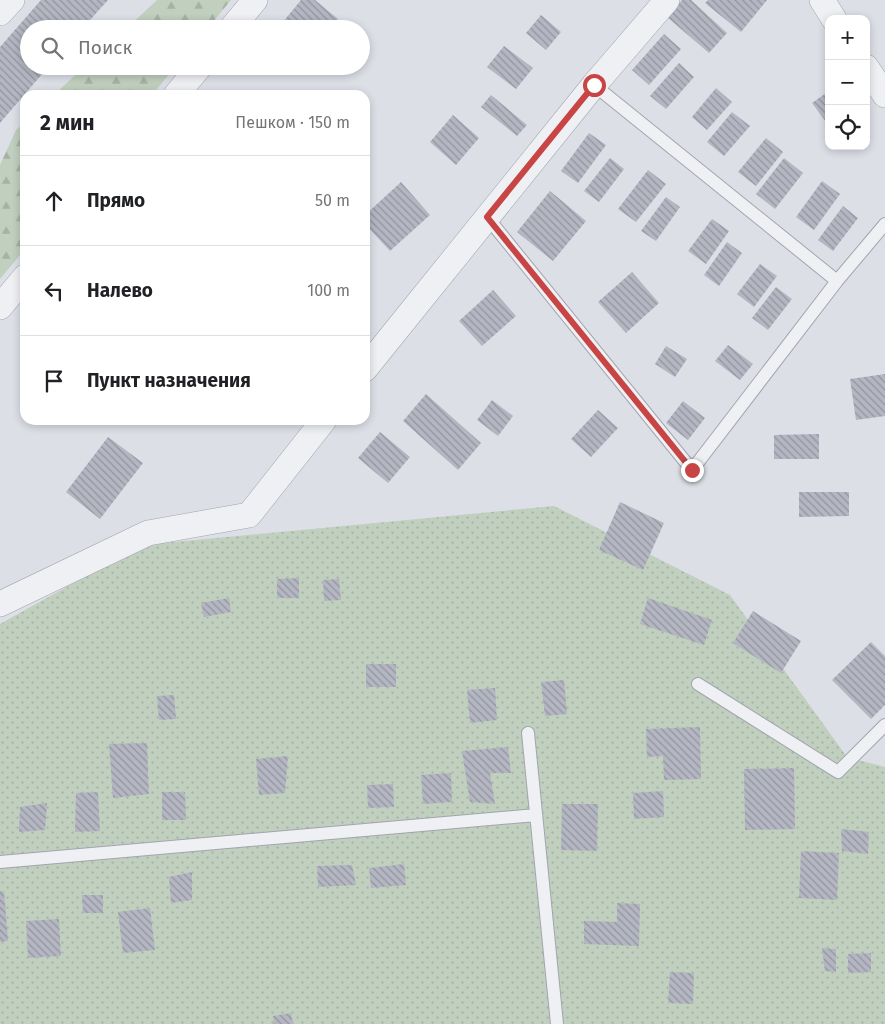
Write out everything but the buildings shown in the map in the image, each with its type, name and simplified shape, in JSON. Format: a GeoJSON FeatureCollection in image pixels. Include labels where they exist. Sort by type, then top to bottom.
{"type":"FeatureCollection","features":[{"type":"Feature","properties":{"kind":"street"},"geometry":{"type":"LineString","coordinates":[[0,13],[12,0]]}},
{"type":"Feature","properties":{"kind":"street"},"geometry":{"type":"LineString","coordinates":[[238,20],[255,0]]}},
{"type":"Feature","properties":{"kind":"street"},"geometry":{"type":"LineString","coordinates":[[370,363],[594,85],[667,0]]}},
{"type":"Feature","properties":{"kind":"street"},"geometry":{"type":"LineString","coordinates":[[822,0],[831,15]]}},
{"type":"Feature","properties":{"kind":"street"},"geometry":{"type":"LineString","coordinates":[[870,73],[885,94]]}},
{"type":"Feature","properties":{"kind":"street"},"geometry":{"type":"LineString","coordinates":[[180,90],[193,75]]}},
{"type":"Feature","properties":{"kind":"street"},"geometry":{"type":"LineString","coordinates":[[0,307],[20,283]]}},
{"type":"Feature","properties":{"kind":"street"},"geometry":{"type":"LineString","coordinates":[[0,604],[148,533],[249,514],[320,425]]}},
{"type":"Feature","properties":{"kind":"lane"},"geometry":{"type":"LineString","coordinates":[[594,85],[836,281]]}},
{"type":"Feature","properties":{"kind":"lane"},"geometry":{"type":"LineString","coordinates":[[487,217],[692,470],[836,281],[885,224]]}},
{"type":"Feature","properties":{"kind":"lane"},"geometry":{"type":"LineString","coordinates":[[698,684],[838,772],[885,725]]}},
{"type":"Feature","properties":{"kind":"lane"},"geometry":{"type":"LineString","coordinates":[[528,733],[557,1024]]}},
{"type":"Feature","properties":{"kind":"lane"},"geometry":{"type":"LineString","coordinates":[[0,862],[536,815]]}},
{"type":"Feature","properties":{"kind":"green space"},"geometry":{"type":"Polygon","coordinates":[[[157,0],[231,0],[214,20],[136,20],[157,0]]]}},
{"type":"Feature","properties":{"kind":"green space"},"geometry":{"type":"Polygon","coordinates":[[[75,75],[169,75],[156,90],[59,90],[75,75]]]}},
{"type":"Feature","properties":{"kind":"green space"},"geometry":{"type":"Polygon","coordinates":[[[20,126],[20,255],[0,279],[0,165],[16,130],[20,126]]]}},
{"type":"Feature","properties":{"kind":"green space"},"geometry":{"type":"Polygon","coordinates":[[[554,506],[730,595],[847,757],[885,767],[885,1024],[0,1024],[0,624],[142,545],[554,506]]]}},
{"type":"Feature","properties":{"kind":"route"},"geometry":{"type":"LineString","coordinates":[[594,85],[487,217],[692,470]]}}]}
